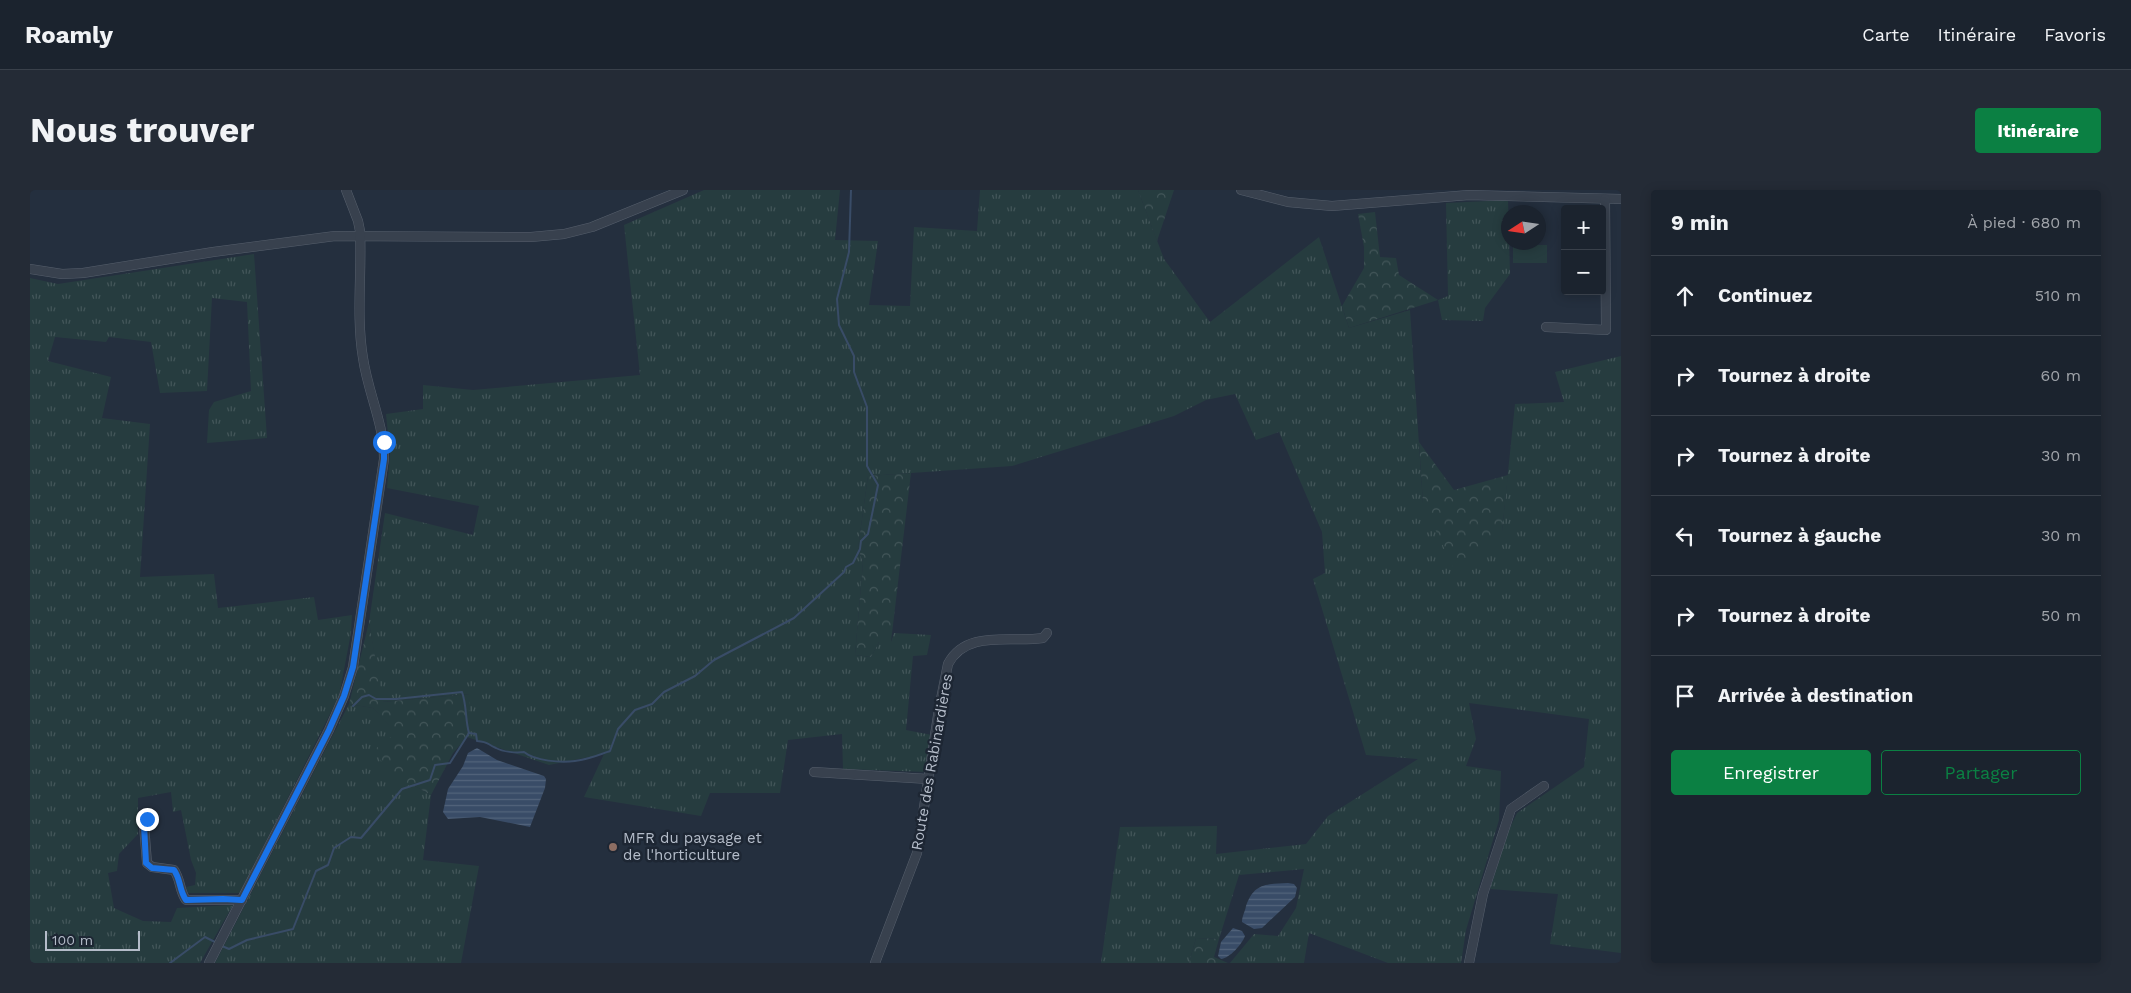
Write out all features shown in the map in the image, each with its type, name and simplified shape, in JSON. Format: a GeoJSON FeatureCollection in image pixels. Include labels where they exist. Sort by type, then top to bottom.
{"type":"FeatureCollection","features":[{"type":"Feature","properties":{"kind":"street"},"geometry":{"type":"LineString","coordinates":[[209,963],[329,730],[344,696],[353,667],[361,625],[384,459],[384,442],[362,356],[360,333],[360,235],[358,221],[346,190]]}},
{"type":"Feature","properties":{"kind":"street"},"geometry":{"type":"LineString","coordinates":[[30,269],[62,274],[83,272],[303,239],[360,235],[531,238],[564,234],[592,227],[683,190]]}},
{"type":"Feature","properties":{"kind":"street"},"geometry":{"type":"LineString","coordinates":[[1241,190],[1288,202],[1332,206],[1460,195],[1621,199]]}},
{"type":"Feature","properties":{"kind":"street"},"geometry":{"type":"LineString","coordinates":[[1546,327],[1606,330],[1605,199]]}},
{"type":"Feature","properties":{"kind":"street","name":"Route des Rabinardières"},"geometry":{"type":"LineString","coordinates":[[874,963],[917,853],[948,664],[955,652],[975,642],[1027,641],[1043,638],[1047,633]]}},
{"type":"Feature","properties":{"kind":"street"},"geometry":{"type":"LineString","coordinates":[[814,772],[928,780]]}},
{"type":"Feature","properties":{"kind":"street"},"geometry":{"type":"LineString","coordinates":[[1469,963],[1483,894],[1511,809],[1544,786]]}},
{"type":"Feature","properties":{"kind":"street"},"geometry":{"type":"LineString","coordinates":[[147,819],[144,825],[146,863],[152,868],[174,870],[178,876],[181,893],[186,900],[242,900]]}},
{"type":"Feature","properties":{"kind":"green space"},"geometry":{"type":"Polygon","coordinates":[[[704,190],[840,190],[835,240],[878,241],[869,305],[910,306],[914,227],[977,231],[980,190],[1138,190],[1164,259],[1210,322],[1319,237],[1349,328],[1410,310],[1423,504],[1502,531],[1515,404],[1564,402],[1555,372],[1621,356],[1621,953],[1550,944],[1558,894],[1490,889],[1509,830],[1517,813],[1584,767],[1589,719],[1469,703],[1476,739],[1466,766],[1501,771],[1499,820],[1466,930],[1461,963],[1388,963],[1309,933],[1304,963],[1230,963],[1254,934],[1278,936],[1296,908],[1304,869],[1239,875],[1219,939],[1196,938],[1189,963],[1101,963],[1120,827],[1217,826],[1216,854],[1306,844],[1328,816],[1418,759],[1366,755],[1313,579],[1325,573],[1322,532],[1279,432],[1256,440],[1235,394],[1206,400],[1174,416],[1012,466],[868,476],[858,548],[863,562],[855,655],[871,657],[879,642],[891,642],[894,633],[931,635],[927,655],[913,656],[906,730],[932,735],[927,772],[843,769],[842,734],[788,740],[780,793],[710,793],[701,816],[584,797],[604,754],[549,765],[467,737],[469,694],[382,702],[369,622],[385,513],[473,535],[479,506],[387,488],[390,454],[386,414],[423,409],[423,385],[473,390],[640,375],[624,225],[704,190]]]}},
{"type":"Feature","properties":{"kind":"green space"},"geometry":{"type":"Polygon","coordinates":[[[1138,190],[1174,190],[1157,241],[1138,190]]]}},
{"type":"Feature","properties":{"kind":"green space"},"geometry":{"type":"Polygon","coordinates":[[[1508,200],[1508,205],[1501,205],[1501,250],[1509,250],[1510,274],[1485,308],[1483,321],[1442,320],[1438,300],[1448,296],[1446,203],[1508,200]]]}},
{"type":"Feature","properties":{"kind":"green space"},"geometry":{"type":"Polygon","coordinates":[[[1375,212],[1380,257],[1396,258],[1399,275],[1438,300],[1349,328],[1342,306],[1364,268],[1364,247],[1358,214],[1375,212]]]}},
{"type":"Feature","properties":{"kind":"green space"},"geometry":{"type":"Polygon","coordinates":[[[1547,245],[1547,263],[1513,263],[1513,250],[1546,250],[1547,245]]]}},
{"type":"Feature","properties":{"kind":"green space"},"geometry":{"type":"Polygon","coordinates":[[[254,254],[267,438],[207,443],[209,410],[214,402],[251,391],[247,302],[212,298],[207,391],[160,393],[151,342],[109,337],[106,342],[55,337],[48,361],[111,377],[102,418],[150,424],[140,577],[214,574],[218,608],[314,597],[318,620],[352,615],[351,633],[339,696],[240,893],[188,893],[186,887],[195,885],[196,873],[191,860],[181,810],[173,812],[171,792],[138,798],[138,834],[119,854],[117,871],[108,873],[114,908],[143,921],[171,922],[177,908],[233,905],[200,963],[30,963],[30,278],[58,284],[254,254]]]}},
{"type":"Feature","properties":{"kind":"green space"},"geometry":{"type":"Polygon","coordinates":[[[1419,442],[1454,490],[1508,475],[1502,531],[1457,575],[1423,504],[1419,442]]]}},
{"type":"Feature","properties":{"kind":"green space"},"geometry":{"type":"Polygon","coordinates":[[[911,473],[891,642],[879,642],[871,657],[855,655],[863,562],[858,548],[868,476],[911,473]]]}},
{"type":"Feature","properties":{"kind":"green space"},"geometry":{"type":"Polygon","coordinates":[[[369,622],[383,702],[470,694],[467,737],[453,753],[431,795],[413,785],[398,786],[374,750],[396,733],[373,708],[349,704],[369,622]]]}},
{"type":"Feature","properties":{"kind":"green space"},"geometry":{"type":"Polygon","coordinates":[[[349,704],[373,708],[397,733],[413,785],[431,795],[423,860],[479,866],[461,963],[215,963],[349,704]]]}},
{"type":"Feature","properties":{"kind":"green space"},"geometry":{"type":"Polygon","coordinates":[[[1196,938],[1219,939],[1214,957],[1228,963],[1189,963],[1196,938]]]}},
{"type":"Feature","properties":{"kind":"water"},"geometry":{"type":"Polygon","coordinates":[[[477,748],[497,760],[544,776],[546,779],[545,788],[530,827],[480,817],[448,819],[443,812],[448,789],[463,766],[468,753],[477,748]]]}},
{"type":"Feature","properties":{"kind":"water"},"geometry":{"type":"Polygon","coordinates":[[[1294,884],[1297,888],[1295,897],[1262,928],[1254,929],[1242,922],[1249,898],[1257,889],[1267,885],[1294,884]]]}},
{"type":"Feature","properties":{"kind":"water"},"geometry":{"type":"Polygon","coordinates":[[[1233,928],[1242,931],[1245,936],[1235,950],[1221,959],[1218,956],[1221,942],[1233,928]]]}},
{"type":"Feature","properties":{"kind":"waterway"},"geometry":{"type":"LineString","coordinates":[[469,733],[476,734],[477,741],[499,749],[510,752],[524,752],[548,761],[579,760],[610,751],[618,729],[635,710],[652,704],[664,692],[695,676],[714,660],[794,618],[844,572],[846,567],[853,563],[860,549],[861,541],[868,534],[878,485],[867,466],[867,407],[854,372],[854,356],[839,325],[837,299],[849,252],[851,190]]}},
{"type":"Feature","properties":{"kind":"waterway"},"geometry":{"type":"LineString","coordinates":[[222,946],[229,949],[247,940],[293,929],[316,871],[328,865],[334,848],[351,837],[361,838],[402,789],[430,780],[435,765],[450,763],[469,733],[462,692],[396,699],[376,699],[369,695],[362,697],[353,706]]}},
{"type":"Feature","properties":{"kind":"waterway"},"geometry":{"type":"LineString","coordinates":[[170,963],[205,937],[215,942]]}},
{"type":"Feature","properties":{"kind":"place","name":"MFR du paysage et de l'horticulture"},"geometry":{"type":"Point","coordinates":[613,847]}},
{"type":"Feature","properties":{"kind":"route"},"geometry":{"type":"LineString","coordinates":[[147,819],[144,825],[146,863],[152,868],[174,870],[178,876],[181,893],[186,900],[242,900],[329,730],[344,696],[353,667],[361,625],[384,459],[384,442]]}}]}
